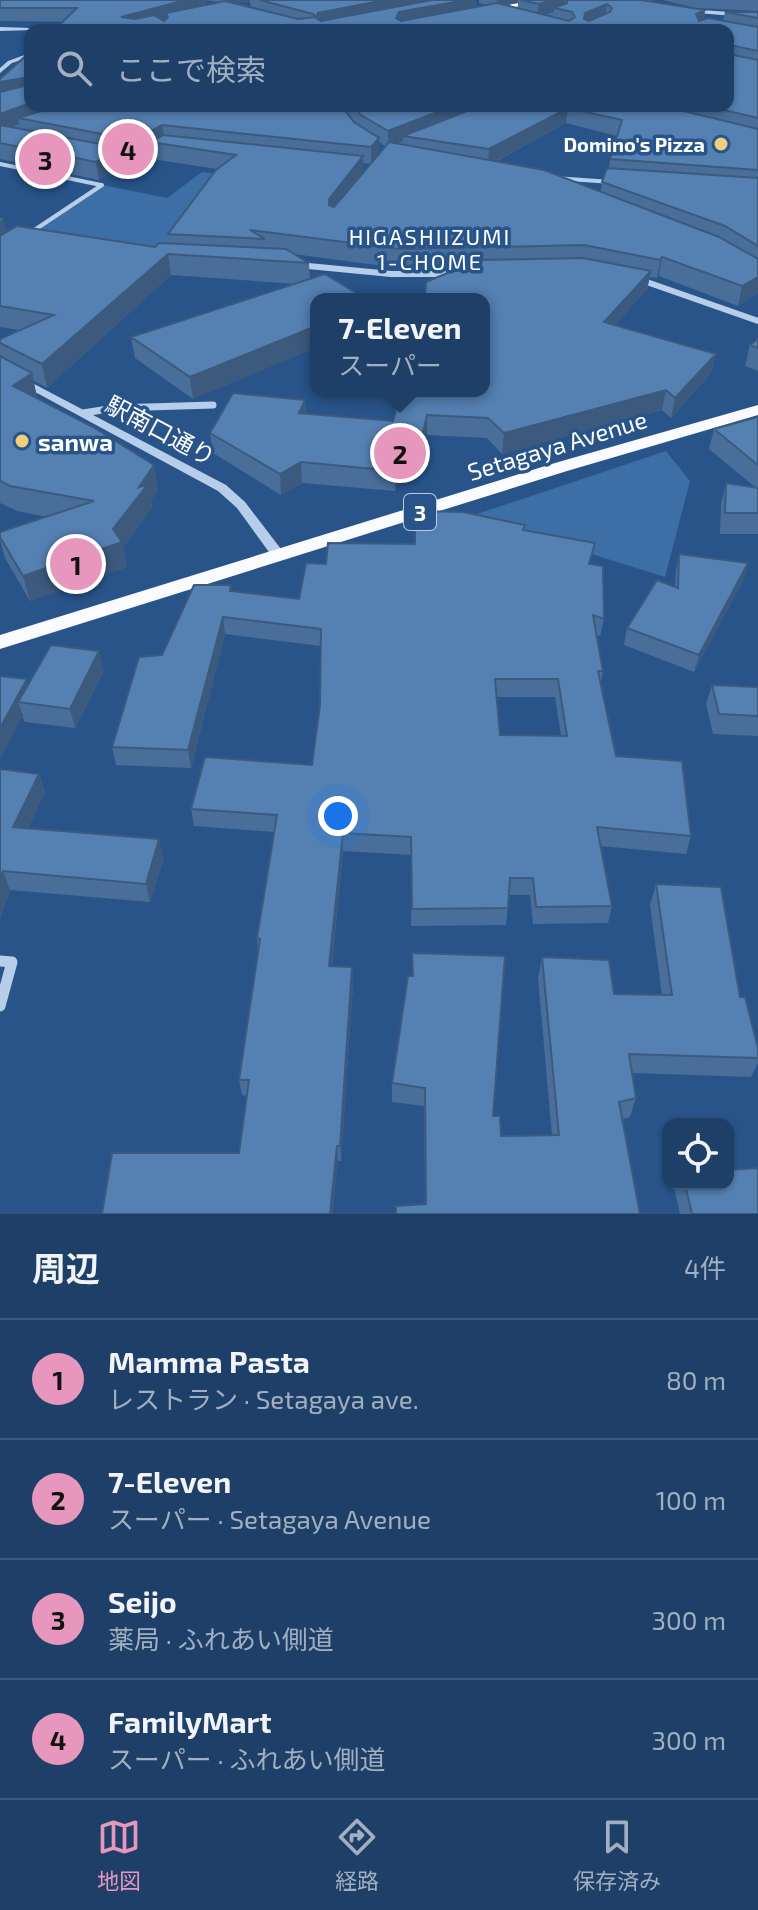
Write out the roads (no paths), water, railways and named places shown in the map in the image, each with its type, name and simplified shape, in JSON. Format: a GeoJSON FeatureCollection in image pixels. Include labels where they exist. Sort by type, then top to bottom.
{"type":"FeatureCollection","features":[{"type":"Feature","properties":{"kind":"main road","name":"Setagaya Avenue"},"geometry":{"type":"LineString","coordinates":[[279,556],[561,467],[758,410]]}},
{"type":"Feature","properties":{"kind":"main road","name":"3"},"geometry":{"type":"LineString","coordinates":[[0,642],[279,556]]}},
{"type":"Feature","properties":{"kind":"street"},"geometry":{"type":"LineString","coordinates":[[673,9],[758,19]]}},
{"type":"Feature","properties":{"kind":"street"},"geometry":{"type":"LineString","coordinates":[[682,16],[706,19]]}},
{"type":"Feature","properties":{"kind":"street"},"geometry":{"type":"LineString","coordinates":[[719,21],[758,19]]}},
{"type":"Feature","properties":{"kind":"street"},"geometry":{"type":"LineString","coordinates":[[0,29],[24,30]]}},
{"type":"Feature","properties":{"kind":"street"},"geometry":{"type":"LineString","coordinates":[[0,58],[24,54]]}},
{"type":"Feature","properties":{"kind":"street"},"geometry":{"type":"LineString","coordinates":[[0,71],[24,56]]}},
{"type":"Feature","properties":{"kind":"street"},"geometry":{"type":"LineString","coordinates":[[108,156],[138,162],[164,146]]}},
{"type":"Feature","properties":{"kind":"street"},"geometry":{"type":"LineString","coordinates":[[0,164],[102,185],[23,236]]}},
{"type":"Feature","properties":{"kind":"street"},"geometry":{"type":"LineString","coordinates":[[540,177],[613,182]]}},
{"type":"Feature","properties":{"kind":"street"},"geometry":{"type":"LineString","coordinates":[[12,234],[38,240]]}},
{"type":"Feature","properties":{"kind":"street"},"geometry":{"type":"LineString","coordinates":[[285,264],[391,274],[465,275]]}},
{"type":"Feature","properties":{"kind":"street"},"geometry":{"type":"LineString","coordinates":[[634,279],[758,321]]}},
{"type":"Feature","properties":{"kind":"street","name":"駅南口通り"},"geometry":{"type":"LineString","coordinates":[[0,369],[232,496],[279,556]]}},
{"type":"Feature","properties":{"kind":"street"},"geometry":{"type":"LineString","coordinates":[[83,413],[115,408],[213,405]]}},
{"type":"Feature","properties":{"kind":"street"},"geometry":{"type":"LineString","coordinates":[[0,961],[12,962],[0,1006]]}},
{"type":"Feature","properties":{"kind":"railway"},"geometry":{"type":"LineString","coordinates":[[487,10],[542,0]]}},
{"type":"Feature","properties":{"kind":"place","name":"Domino's Pizza"},"geometry":{"type":"Point","coordinates":[721,144]}},
{"type":"Feature","properties":{"kind":"place","name":"FamilyMart"},"geometry":{"type":"Point","coordinates":[128,149]}},
{"type":"Feature","properties":{"kind":"place","name":"Seijo"},"geometry":{"type":"Point","coordinates":[45,159]}},
{"type":"Feature","properties":{"kind":"place","name":"sanwa"},"geometry":{"type":"Point","coordinates":[22,441]}},
{"type":"Feature","properties":{"kind":"place","name":"7-Eleven"},"geometry":{"type":"Point","coordinates":[400,453]}},
{"type":"Feature","properties":{"kind":"place","name":"Mamma Pasta"},"geometry":{"type":"Point","coordinates":[76,564]}},
{"type":"Feature","properties":{"kind":"district","name":"HIGASHIIZUMI 1-CHOME"},"geometry":{"type":"Point","coordinates":[430,248]}}]}
